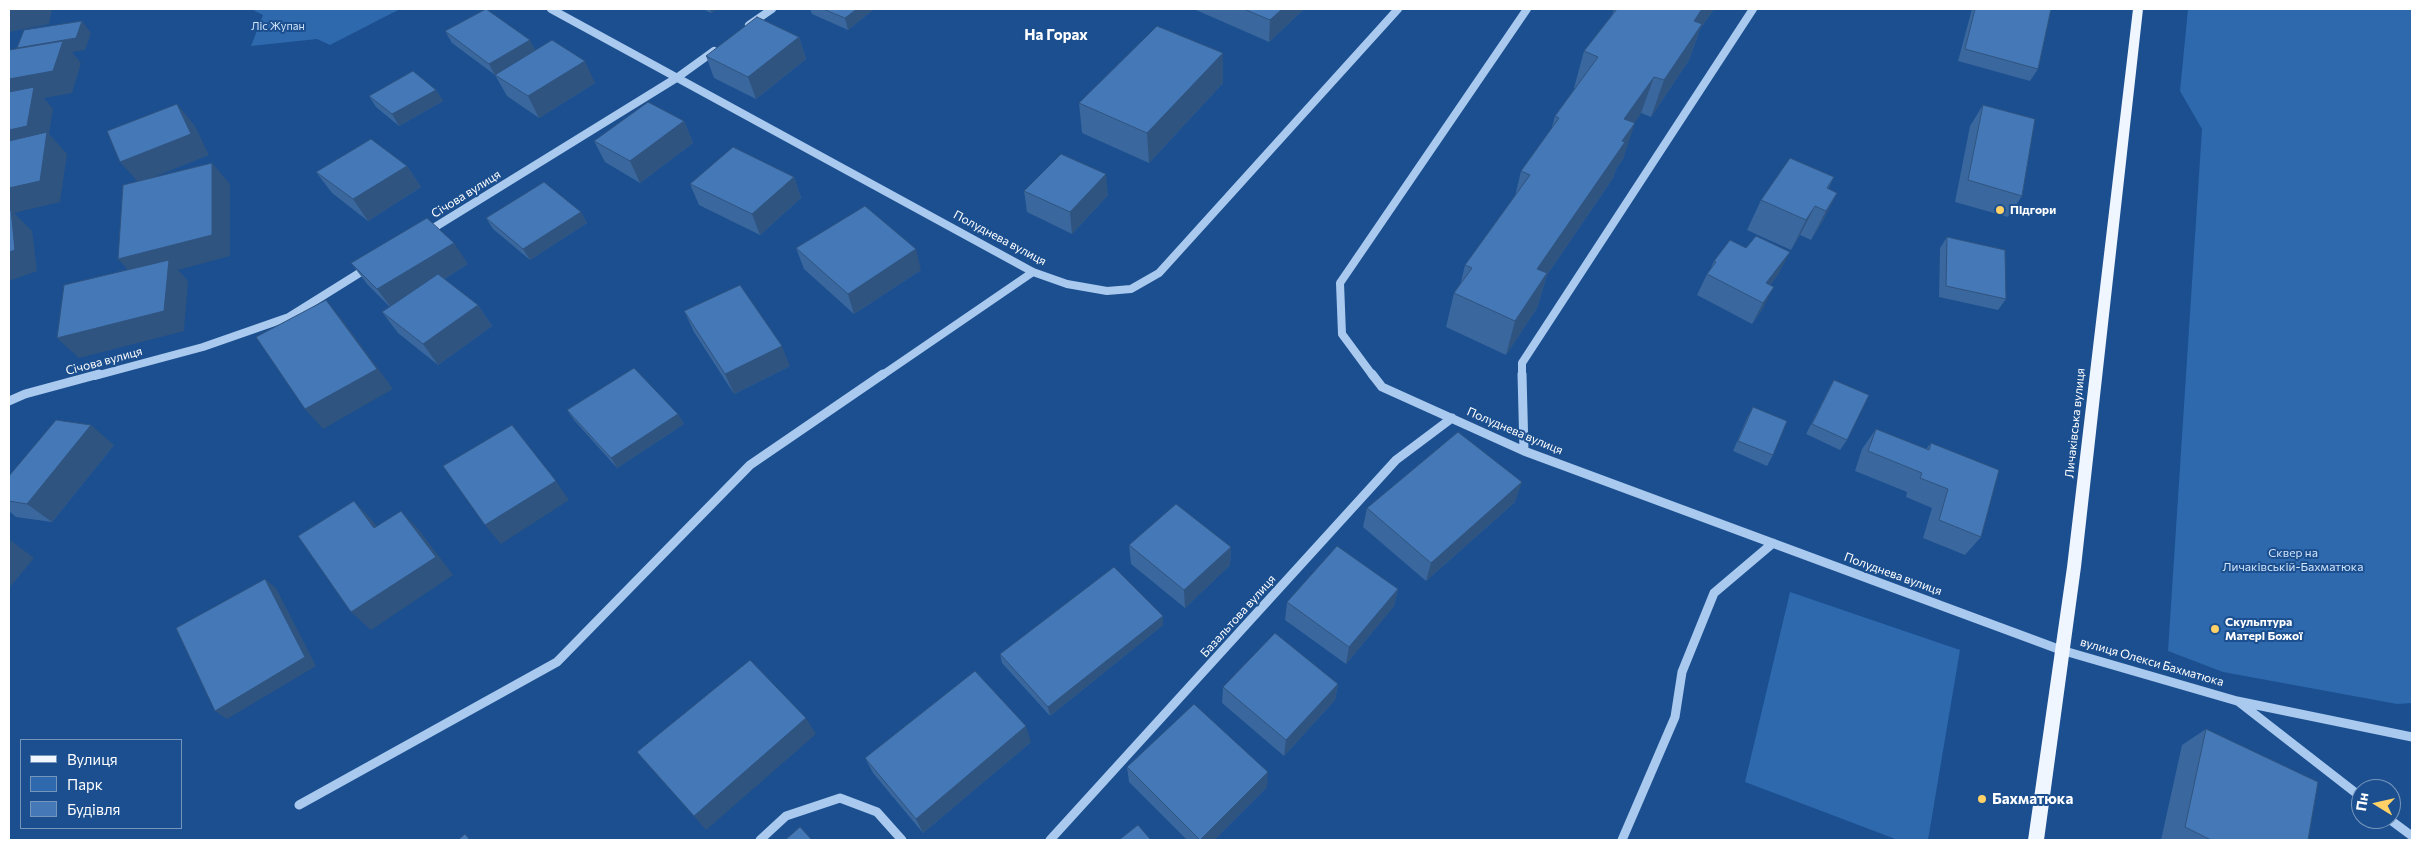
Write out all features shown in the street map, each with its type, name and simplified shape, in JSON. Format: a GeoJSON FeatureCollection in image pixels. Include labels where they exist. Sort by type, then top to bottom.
{"type":"FeatureCollection","features":[{"type":"Feature","properties":{"kind":"main road","name":"Личаківська вулиця"},"geometry":{"type":"LineString","coordinates":[[2036,840],[2074,567],[2138,9]]}},
{"type":"Feature","properties":{"kind":"street","name":"Полуднева вулиця"},"geometry":{"type":"LineString","coordinates":[[551,9],[1033,272],[1067,284],[1107,291],[1131,289],[1159,273],[1398,9]]}},
{"type":"Feature","properties":{"kind":"street"},"geometry":{"type":"LineString","coordinates":[[740,32],[772,9]]}},
{"type":"Feature","properties":{"kind":"street","name":"Полуднева вулиця"},"geometry":{"type":"LineString","coordinates":[[1527,9],[1340,283],[1342,334],[1382,388],[1524,451],[2061,650]]}},
{"type":"Feature","properties":{"kind":"street"},"geometry":{"type":"LineString","coordinates":[[1524,451],[1522,363],[1753,9]]}},
{"type":"Feature","properties":{"kind":"street","name":"Січова вулиця"},"geometry":{"type":"LineString","coordinates":[[416,239],[678,77],[725,43]]}},
{"type":"Feature","properties":{"kind":"street","name":"Січова вулиця"},"geometry":{"type":"LineString","coordinates":[[9,401],[25,394],[202,347],[289,317],[373,265]]}},
{"type":"Feature","properties":{"kind":"street"},"geometry":{"type":"LineString","coordinates":[[299,805],[557,662],[750,465],[1033,272]]}},
{"type":"Feature","properties":{"kind":"street","name":"Базальтова вулиця"},"geometry":{"type":"LineString","coordinates":[[1050,840],[1396,460],[1452,418]]}},
{"type":"Feature","properties":{"kind":"street"},"geometry":{"type":"LineString","coordinates":[[1622,840],[1675,717],[1682,672],[1714,593],[1773,543]]}},
{"type":"Feature","properties":{"kind":"street","name":"вулиця Олекси Бахматюка"},"geometry":{"type":"LineString","coordinates":[[2061,650],[2237,701],[2412,737]]}},
{"type":"Feature","properties":{"kind":"street","name":"вулиця Олекси Бахматюка"},"geometry":{"type":"LineString","coordinates":[[2237,701],[2351,790]]}},
{"type":"Feature","properties":{"kind":"street"},"geometry":{"type":"LineString","coordinates":[[760,840],[786,816],[840,798],[877,812],[902,840]]}},
{"type":"Feature","properties":{"kind":"street"},"geometry":{"type":"LineString","coordinates":[[2401,828],[2412,836]]}},
{"type":"Feature","properties":{"kind":"green space","name":"Ліс Жупан"},"geometry":{"type":"Polygon","coordinates":[[[251,9],[400,9],[330,45],[317,39],[251,46],[263,15],[251,9]]]}},
{"type":"Feature","properties":{"kind":"green space","name":"Сквер на Личаківській-Бахматюка"},"geometry":{"type":"Polygon","coordinates":[[[2188,9],[2412,9],[2412,703],[2397,704],[2223,672],[2168,651],[2202,129],[2180,91],[2188,9]]]}},
{"type":"Feature","properties":{"kind":"green space"},"geometry":{"type":"Polygon","coordinates":[[[1790,592],[1960,650],[1928,840],[1898,840],[1745,782],[1790,592]]]}},
{"type":"Feature","properties":{"kind":"building"},"geometry":{"type":"Polygon","coordinates":[[[486,9],[530,40],[489,64],[445,31],[486,9]]]}},
{"type":"Feature","properties":{"kind":"building"},"geometry":{"type":"Polygon","coordinates":[[[823,9],[857,9],[845,18],[823,9]]]}},
{"type":"Feature","properties":{"kind":"building"},"geometry":{"type":"Polygon","coordinates":[[[1244,9],[1282,9],[1270,20],[1244,9]]]}},
{"type":"Feature","properties":{"kind":"building"},"geometry":{"type":"Polygon","coordinates":[[[1617,9],[1702,9],[1694,21],[1702,24],[1664,80],[1654,77],[1624,119],[1635,123],[1622,141],[1625,142],[1537,269],[1547,273],[1515,321],[1454,293],[1472,268],[1465,265],[1530,175],[1521,171],[1559,118],[1555,116],[1598,57],[1584,51],[1617,9]]]}},
{"type":"Feature","properties":{"kind":"building"},"geometry":{"type":"Polygon","coordinates":[[[1975,9],[2051,9],[2038,69],[1965,49],[1975,9]]]}},
{"type":"Feature","properties":{"kind":"building"},"geometry":{"type":"Polygon","coordinates":[[[757,17],[799,37],[748,77],[706,56],[757,17]]]}},
{"type":"Feature","properties":{"kind":"building"},"geometry":{"type":"Polygon","coordinates":[[[82,21],[76,38],[17,48],[24,30],[82,21]]]}},
{"type":"Feature","properties":{"kind":"building"},"geometry":{"type":"Polygon","coordinates":[[[1157,26],[1223,53],[1147,133],[1079,103],[1157,26]]]}},
{"type":"Feature","properties":{"kind":"building"},"geometry":{"type":"Polygon","coordinates":[[[552,40],[585,61],[528,96],[495,75],[552,40]]]}},
{"type":"Feature","properties":{"kind":"building"},"geometry":{"type":"Polygon","coordinates":[[[63,41],[53,71],[9,79],[9,50],[63,41]]]}},
{"type":"Feature","properties":{"kind":"building"},"geometry":{"type":"Polygon","coordinates":[[[413,71],[436,90],[392,114],[369,96],[413,71]]]}},
{"type":"Feature","properties":{"kind":"building"},"geometry":{"type":"Polygon","coordinates":[[[34,87],[27,126],[9,130],[9,92],[34,87]]]}},
{"type":"Feature","properties":{"kind":"building"},"geometry":{"type":"Polygon","coordinates":[[[648,102],[684,121],[630,161],[594,141],[648,102]]]}},
{"type":"Feature","properties":{"kind":"building"},"geometry":{"type":"Polygon","coordinates":[[[177,104],[191,134],[120,162],[107,131],[177,104]]]}},
{"type":"Feature","properties":{"kind":"building"},"geometry":{"type":"Polygon","coordinates":[[[1983,105],[2035,119],[2022,196],[1968,180],[1983,105]]]}},
{"type":"Feature","properties":{"kind":"building"},"geometry":{"type":"Polygon","coordinates":[[[47,132],[40,181],[9,188],[9,141],[47,132]]]}},
{"type":"Feature","properties":{"kind":"building"},"geometry":{"type":"Polygon","coordinates":[[[371,139],[407,166],[353,199],[316,172],[371,139]]]}},
{"type":"Feature","properties":{"kind":"building"},"geometry":{"type":"Polygon","coordinates":[[[733,147],[794,177],[752,214],[690,184],[733,147]]]}},
{"type":"Feature","properties":{"kind":"building"},"geometry":{"type":"Polygon","coordinates":[[[1061,154],[1106,174],[1070,212],[1024,191],[1061,154]]]}},
{"type":"Feature","properties":{"kind":"building"},"geometry":{"type":"Polygon","coordinates":[[[1790,158],[1834,177],[1827,188],[1837,193],[1826,211],[1815,206],[1806,220],[1761,200],[1790,158]]]}},
{"type":"Feature","properties":{"kind":"building"},"geometry":{"type":"Polygon","coordinates":[[[212,163],[212,235],[118,259],[123,185],[212,163]]]}},
{"type":"Feature","properties":{"kind":"building"},"geometry":{"type":"Polygon","coordinates":[[[544,182],[581,212],[523,249],[486,218],[544,182]]]}},
{"type":"Feature","properties":{"kind":"building"},"geometry":{"type":"Polygon","coordinates":[[[865,206],[916,249],[848,294],[796,248],[865,206]]]}},
{"type":"Feature","properties":{"kind":"building"},"geometry":{"type":"Polygon","coordinates":[[[11,210],[15,250],[9,252],[9,211],[11,210]]]}},
{"type":"Feature","properties":{"kind":"building"},"geometry":{"type":"Polygon","coordinates":[[[427,218],[454,243],[377,289],[351,263],[427,218]]]}},
{"type":"Feature","properties":{"kind":"building"},"geometry":{"type":"Polygon","coordinates":[[[1756,236],[1790,252],[1766,283],[1774,287],[1763,303],[1707,274],[1730,240],[1746,248],[1756,236]]]}},
{"type":"Feature","properties":{"kind":"building"},"geometry":{"type":"Polygon","coordinates":[[[1947,237],[2005,250],[2006,299],[1946,286],[1947,237]]]}},
{"type":"Feature","properties":{"kind":"building"},"geometry":{"type":"Polygon","coordinates":[[[169,260],[164,311],[57,338],[64,285],[169,260]]]}},
{"type":"Feature","properties":{"kind":"building"},"geometry":{"type":"Polygon","coordinates":[[[438,274],[478,305],[423,344],[382,312],[438,274]]]}},
{"type":"Feature","properties":{"kind":"building"},"geometry":{"type":"Polygon","coordinates":[[[740,285],[782,346],[725,374],[684,311],[740,285]]]}},
{"type":"Feature","properties":{"kind":"building"},"geometry":{"type":"Polygon","coordinates":[[[326,300],[377,369],[305,409],[256,337],[326,300]]]}},
{"type":"Feature","properties":{"kind":"building"},"geometry":{"type":"Polygon","coordinates":[[[634,368],[678,414],[611,458],[567,410],[634,368]]]}},
{"type":"Feature","properties":{"kind":"building"},"geometry":{"type":"Polygon","coordinates":[[[1834,380],[1869,395],[1847,440],[1812,424],[1834,380]]]}},
{"type":"Feature","properties":{"kind":"building"},"geometry":{"type":"Polygon","coordinates":[[[1753,407],[1787,421],[1773,455],[1738,441],[1753,407]]]}},
{"type":"Feature","properties":{"kind":"building"},"geometry":{"type":"Polygon","coordinates":[[[56,420],[91,425],[27,504],[9,501],[9,476],[56,420]]]}},
{"type":"Feature","properties":{"kind":"building"},"geometry":{"type":"Polygon","coordinates":[[[512,425],[556,481],[485,525],[443,466],[512,425]]]}},
{"type":"Feature","properties":{"kind":"building"},"geometry":{"type":"Polygon","coordinates":[[[1876,429],[1929,450],[1931,443],[1999,470],[1981,537],[1939,520],[1948,489],[1920,478],[1922,473],[1868,451],[1876,429]]]}},
{"type":"Feature","properties":{"kind":"building"},"geometry":{"type":"Polygon","coordinates":[[[1458,432],[1522,482],[1431,563],[1367,508],[1458,432]]]}},
{"type":"Feature","properties":{"kind":"building"},"geometry":{"type":"Polygon","coordinates":[[[354,501],[374,528],[401,511],[436,557],[351,612],[298,536],[354,501]]]}},
{"type":"Feature","properties":{"kind":"building"},"geometry":{"type":"Polygon","coordinates":[[[1176,504],[1231,547],[1184,590],[1129,545],[1176,504]]]}},
{"type":"Feature","properties":{"kind":"building"},"geometry":{"type":"Polygon","coordinates":[[[1337,546],[1398,589],[1349,647],[1287,602],[1337,546]]]}},
{"type":"Feature","properties":{"kind":"building"},"geometry":{"type":"Polygon","coordinates":[[[1114,567],[1163,616],[1048,707],[1000,654],[1114,567]]]}},
{"type":"Feature","properties":{"kind":"building"},"geometry":{"type":"Polygon","coordinates":[[[265,579],[305,657],[215,711],[176,628],[265,579]]]}},
{"type":"Feature","properties":{"kind":"building"},"geometry":{"type":"Polygon","coordinates":[[[1275,633],[1338,684],[1286,740],[1223,687],[1275,633]]]}},
{"type":"Feature","properties":{"kind":"building"},"geometry":{"type":"Polygon","coordinates":[[[750,660],[806,718],[694,816],[637,752],[750,660]]]}},
{"type":"Feature","properties":{"kind":"building"},"geometry":{"type":"Polygon","coordinates":[[[975,671],[1026,726],[916,819],[865,758],[975,671]]]}},
{"type":"Feature","properties":{"kind":"building"},"geometry":{"type":"Polygon","coordinates":[[[1194,704],[1268,772],[1200,840],[1127,767],[1194,704]]]}},
{"type":"Feature","properties":{"kind":"building"},"geometry":{"type":"Polygon","coordinates":[[[2206,729],[2318,782],[2308,840],[2211,840],[2185,827],[2206,729]]]}},
{"type":"Feature","properties":{"kind":"building"},"geometry":{"type":"Polygon","coordinates":[[[1138,825],[1151,840],[1119,840],[1138,825]]]}},
{"type":"Feature","properties":{"kind":"building"},"geometry":{"type":"Polygon","coordinates":[[[800,827],[812,840],[785,840],[800,827]]]}},
{"type":"Feature","properties":{"kind":"building"},"geometry":{"type":"Polygon","coordinates":[[[465,834],[470,840],[458,840],[465,834]]]}},
{"type":"Feature","properties":{"kind":"place","name":"Підгори"},"geometry":{"type":"Point","coordinates":[2000,210]}},
{"type":"Feature","properties":{"kind":"place","name":"Скульптура Матері Божої"},"geometry":{"type":"Point","coordinates":[2215,629]}},
{"type":"Feature","properties":{"kind":"place","name":"Бахматюка"},"geometry":{"type":"Point","coordinates":[1982,799]}},
{"type":"Feature","properties":{"kind":"district","name":"На Горах"},"geometry":{"type":"Point","coordinates":[1056,35]}}]}
